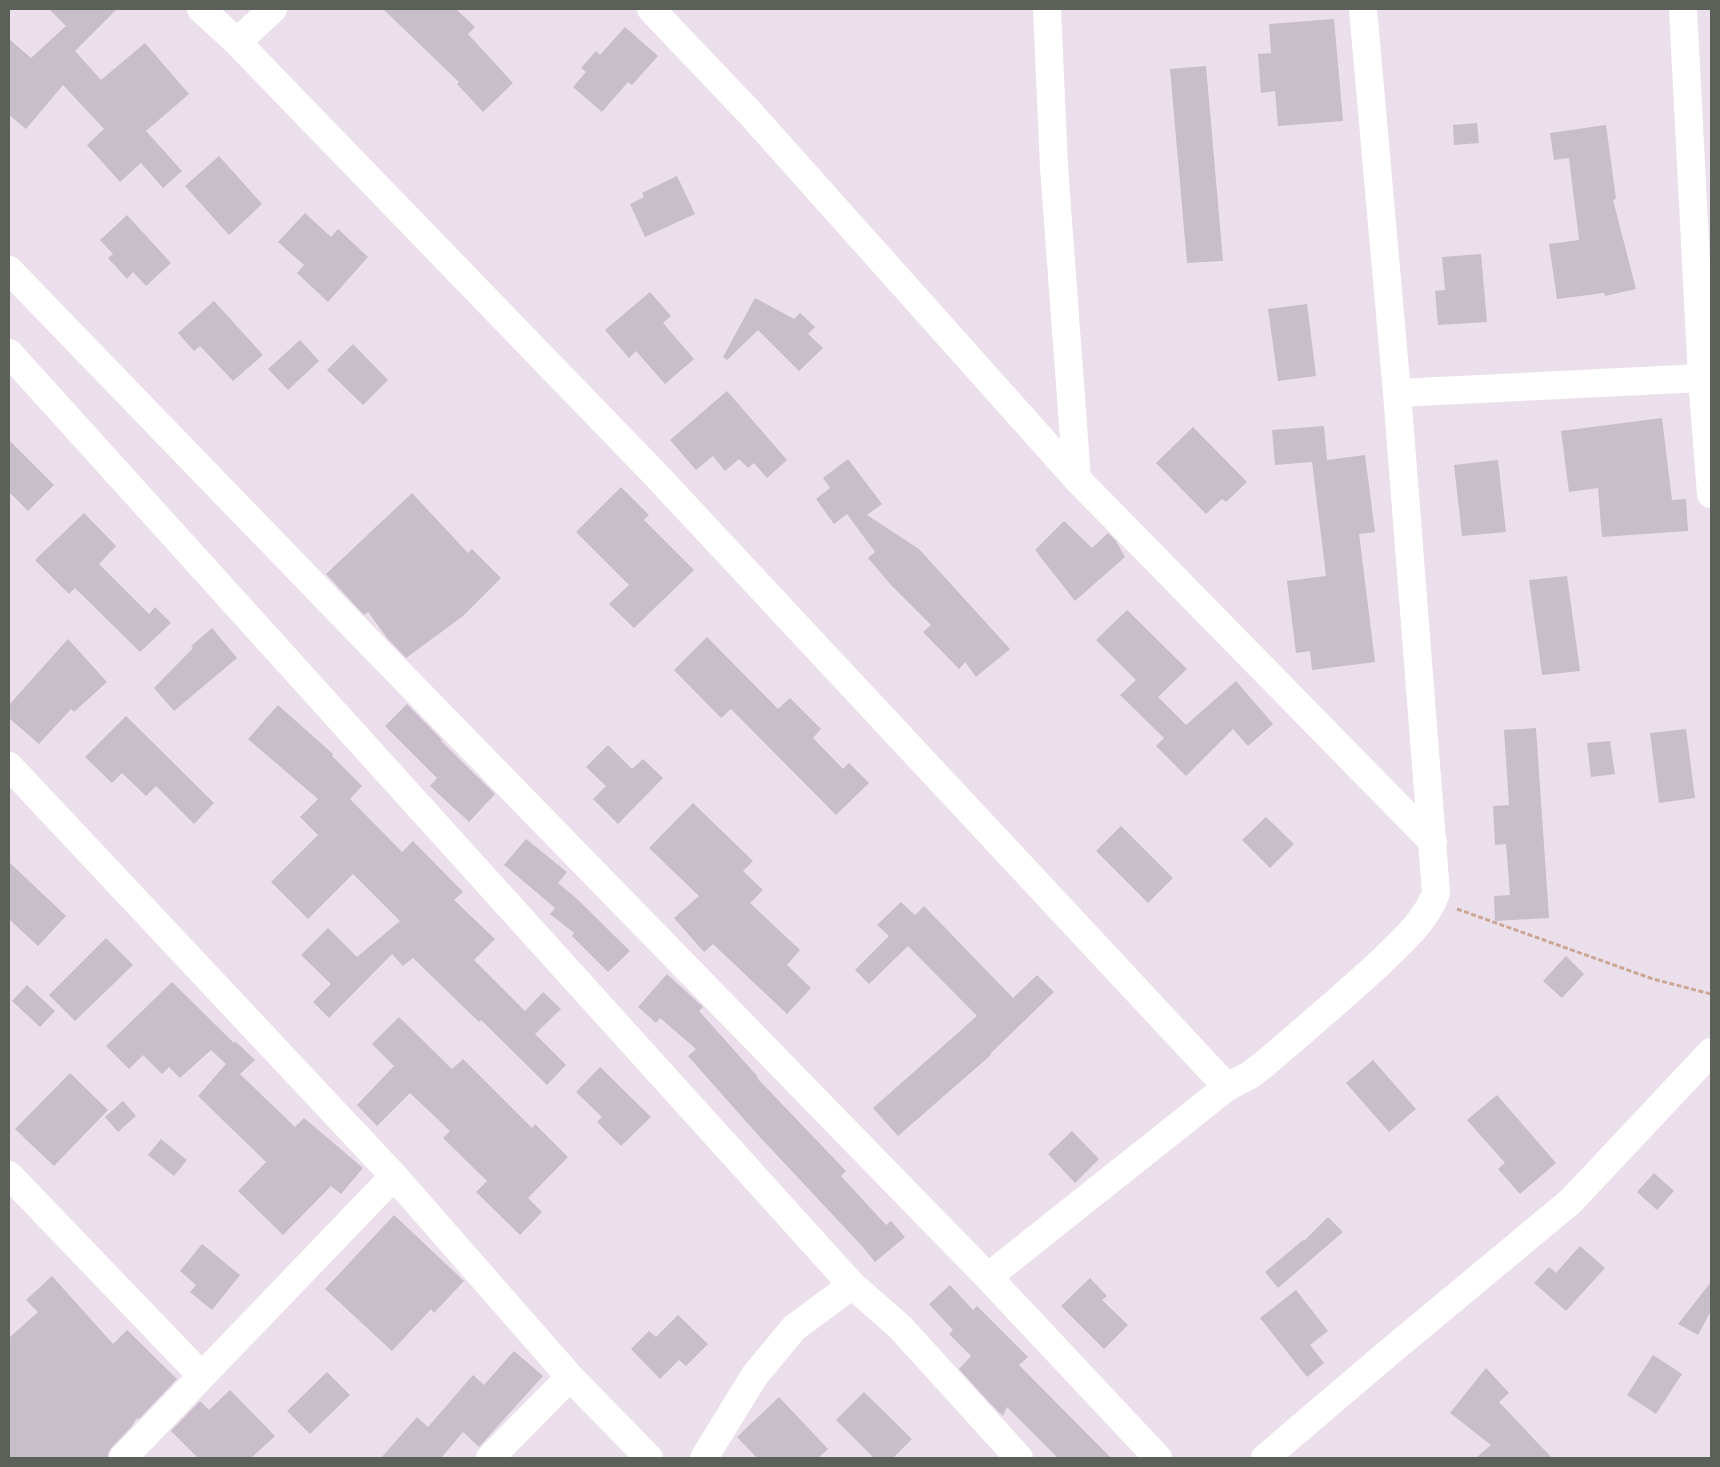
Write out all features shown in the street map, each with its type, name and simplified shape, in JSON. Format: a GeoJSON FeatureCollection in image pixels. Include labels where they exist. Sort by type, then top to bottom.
{"type":"FeatureCollection","features":[{"type":"Feature","properties":{"kind":"street"},"geometry":{"type":"LineString","coordinates":[[201,9],[238,42],[662,482],[1227,1087]]}},
{"type":"Feature","properties":{"kind":"street"},"geometry":{"type":"LineString","coordinates":[[238,42],[273,9]]}},
{"type":"Feature","properties":{"kind":"street"},"geometry":{"type":"LineString","coordinates":[[651,9],[750,113],[1077,479],[1433,842]]}},
{"type":"Feature","properties":{"kind":"street"},"geometry":{"type":"LineString","coordinates":[[1047,9],[1054,167],[1077,479]]}},
{"type":"Feature","properties":{"kind":"street"},"geometry":{"type":"LineString","coordinates":[[988,1277],[1227,1087],[1256,1070],[1350,990],[1407,936],[1433,901],[1436,888],[1433,842],[1363,9]]}},
{"type":"Feature","properties":{"kind":"street"},"geometry":{"type":"LineString","coordinates":[[1683,9],[1702,378],[1711,494]]}},
{"type":"Feature","properties":{"kind":"street"},"geometry":{"type":"LineString","coordinates":[[9,270],[988,1277],[1158,1458]]}},
{"type":"Feature","properties":{"kind":"street"},"geometry":{"type":"LineString","coordinates":[[9,353],[852,1285],[900,1327],[1019,1458]]}},
{"type":"Feature","properties":{"kind":"street"},"geometry":{"type":"LineString","coordinates":[[1396,393],[1702,378]]}},
{"type":"Feature","properties":{"kind":"street"},"geometry":{"type":"LineString","coordinates":[[9,766],[394,1176],[570,1377],[649,1458]]}},
{"type":"Feature","properties":{"kind":"street"},"geometry":{"type":"LineString","coordinates":[[1265,1458],[1571,1201],[1711,1052]]}},
{"type":"Feature","properties":{"kind":"street"},"geometry":{"type":"LineString","coordinates":[[9,1175],[201,1375]]}},
{"type":"Feature","properties":{"kind":"street"},"geometry":{"type":"LineString","coordinates":[[123,1458],[394,1176]]}},
{"type":"Feature","properties":{"kind":"street"},"geometry":{"type":"LineString","coordinates":[[704,1458],[755,1375],[794,1328],[852,1285]]}},
{"type":"Feature","properties":{"kind":"street"},"geometry":{"type":"LineString","coordinates":[[490,1458],[570,1377]]}},
{"type":"Feature","properties":{"kind":"path"},"geometry":{"type":"LineString","coordinates":[[1433,901],[1653,979],[1711,994]]}},
{"type":"Feature","properties":{"kind":"building"},"geometry":{"type":"Polygon","coordinates":[[[49,9],[117,9],[75,51],[101,80],[145,43],[189,94],[146,131],[182,171],[163,188],[141,163],[120,182],[87,145],[104,129],[63,85],[26,129],[9,115],[9,39],[31,58],[66,26],[49,9]]]}},
{"type":"Feature","properties":{"kind":"building"},"geometry":{"type":"Polygon","coordinates":[[[383,9],[456,9],[475,27],[468,34],[513,83],[483,112],[457,84],[459,82],[383,9]]]}},
{"type":"Feature","properties":{"kind":"building"},"geometry":{"type":"Polygon","coordinates":[[[1334,19],[1343,121],[1278,126],[1275,91],[1261,93],[1258,54],[1271,53],[1269,24],[1334,19]]]}},
{"type":"Feature","properties":{"kind":"building"},"geometry":{"type":"Polygon","coordinates":[[[625,27],[658,56],[632,85],[628,82],[602,112],[573,87],[586,72],[581,68],[596,51],[600,55],[625,27]]]}},
{"type":"Feature","properties":{"kind":"building"},"geometry":{"type":"Polygon","coordinates":[[[1206,66],[1223,261],[1187,263],[1170,69],[1206,66]]]}},
{"type":"Feature","properties":{"kind":"building"},"geometry":{"type":"Polygon","coordinates":[[[1477,123],[1479,143],[1454,145],[1453,125],[1477,123]]]}},
{"type":"Feature","properties":{"kind":"building"},"geometry":{"type":"Polygon","coordinates":[[[1606,125],[1616,199],[1613,200],[1636,289],[1605,296],[1604,293],[1557,299],[1549,244],[1579,240],[1569,158],[1554,160],[1550,133],[1606,125]]]}},
{"type":"Feature","properties":{"kind":"building"},"geometry":{"type":"Polygon","coordinates":[[[219,156],[262,204],[229,235],[185,186],[219,156]]]}},
{"type":"Feature","properties":{"kind":"building"},"geometry":{"type":"Polygon","coordinates":[[[677,176],[695,214],[645,237],[630,204],[644,197],[642,193],[677,176]]]}},
{"type":"Feature","properties":{"kind":"building"},"geometry":{"type":"Polygon","coordinates":[[[305,213],[331,237],[338,229],[368,257],[328,302],[297,273],[304,265],[278,242],[305,213]]]}},
{"type":"Feature","properties":{"kind":"building"},"geometry":{"type":"Polygon","coordinates":[[[127,215],[171,263],[146,286],[133,272],[127,279],[108,258],[113,254],[100,240],[127,215]]]}},
{"type":"Feature","properties":{"kind":"building"},"geometry":{"type":"Polygon","coordinates":[[[1481,254],[1487,322],[1438,325],[1435,291],[1445,290],[1442,257],[1481,254]]]}},
{"type":"Feature","properties":{"kind":"building"},"geometry":{"type":"Polygon","coordinates":[[[650,292],[671,316],[663,323],[694,359],[665,384],[636,351],[629,358],[605,330],[650,292]]]}},
{"type":"Feature","properties":{"kind":"building"},"geometry":{"type":"Polygon","coordinates":[[[755,298],[794,319],[800,313],[815,327],[808,334],[823,348],[799,371],[758,330],[727,360],[723,357],[755,298]]]}},
{"type":"Feature","properties":{"kind":"building"},"geometry":{"type":"Polygon","coordinates":[[[214,301],[263,355],[233,381],[200,346],[194,351],[178,333],[214,301]]]}},
{"type":"Feature","properties":{"kind":"building"},"geometry":{"type":"Polygon","coordinates":[[[1307,304],[1316,376],[1278,381],[1268,309],[1307,304]]]}},
{"type":"Feature","properties":{"kind":"building"},"geometry":{"type":"Polygon","coordinates":[[[300,340],[319,361],[288,390],[268,369],[300,340]]]}},
{"type":"Feature","properties":{"kind":"building"},"geometry":{"type":"Polygon","coordinates":[[[353,344],[388,380],[363,405],[327,370],[353,344]]]}},
{"type":"Feature","properties":{"kind":"building"},"geometry":{"type":"Polygon","coordinates":[[[727,391],[787,460],[767,478],[754,463],[748,468],[739,459],[725,471],[713,456],[696,470],[670,440],[727,391]]]}},
{"type":"Feature","properties":{"kind":"building"},"geometry":{"type":"Polygon","coordinates":[[[1662,418],[1672,500],[1686,499],[1688,531],[1602,537],[1598,488],[1569,492],[1561,431],[1662,418]]]}},
{"type":"Feature","properties":{"kind":"building"},"geometry":{"type":"Polygon","coordinates":[[[1324,426],[1327,460],[1365,455],[1375,532],[1359,534],[1375,662],[1312,670],[1310,651],[1296,653],[1287,581],[1326,576],[1312,462],[1275,465],[1272,430],[1324,426]]]}},
{"type":"Feature","properties":{"kind":"building"},"geometry":{"type":"Polygon","coordinates":[[[1193,427],[1247,482],[1226,502],[1222,499],[1206,514],[1156,463],[1193,427]]]}},
{"type":"Feature","properties":{"kind":"building"},"geometry":{"type":"Polygon","coordinates":[[[9,440],[54,485],[28,511],[9,492],[9,440]]]}},
{"type":"Feature","properties":{"kind":"building"},"geometry":{"type":"Polygon","coordinates":[[[848,459],[882,504],[867,515],[919,549],[1010,649],[976,677],[965,662],[959,669],[923,632],[931,625],[891,585],[868,558],[875,552],[847,514],[834,524],[816,499],[830,488],[823,478],[848,459]]]}},
{"type":"Feature","properties":{"kind":"building"},"geometry":{"type":"Polygon","coordinates":[[[1498,460],[1506,532],[1462,536],[1454,465],[1498,460]]]}},
{"type":"Feature","properties":{"kind":"building"},"geometry":{"type":"Polygon","coordinates":[[[621,487],[649,515],[644,520],[694,570],[634,628],[609,604],[629,585],[576,532],[621,487]]]}},
{"type":"Feature","properties":{"kind":"building"},"geometry":{"type":"Polygon","coordinates":[[[412,493],[468,553],[472,549],[501,578],[463,616],[406,658],[388,639],[368,612],[364,615],[326,574],[412,493]]]}},
{"type":"Feature","properties":{"kind":"building"},"geometry":{"type":"Polygon","coordinates":[[[84,513],[116,546],[99,564],[149,614],[155,607],[171,623],[140,652],[75,588],[69,594],[35,560],[84,513]]]}},
{"type":"Feature","properties":{"kind":"building"},"geometry":{"type":"Polygon","coordinates":[[[1064,521],[1092,548],[1108,533],[1116,541],[1125,557],[1075,601],[1035,550],[1064,521]]]}},
{"type":"Feature","properties":{"kind":"building"},"geometry":{"type":"Polygon","coordinates":[[[1567,576],[1580,671],[1542,675],[1529,580],[1567,576]]]}},
{"type":"Feature","properties":{"kind":"building"},"geometry":{"type":"Polygon","coordinates":[[[1127,610],[1187,669],[1158,697],[1186,725],[1236,681],[1273,724],[1248,746],[1233,729],[1186,776],[1156,746],[1164,738],[1120,695],[1136,680],[1096,640],[1127,610]]]}},
{"type":"Feature","properties":{"kind":"building"},"geometry":{"type":"Polygon","coordinates":[[[212,628],[237,658],[174,711],[154,688],[193,648],[191,646],[212,628]]]}},
{"type":"Feature","properties":{"kind":"building"},"geometry":{"type":"Polygon","coordinates":[[[707,637],[778,709],[790,698],[821,729],[813,738],[843,769],[849,763],[869,783],[836,815],[731,709],[721,718],[674,670],[707,637]]]}},
{"type":"Feature","properties":{"kind":"building"},"geometry":{"type":"Polygon","coordinates":[[[68,639],[107,682],[74,712],[71,709],[39,744],[9,718],[9,705],[68,639]]]}},
{"type":"Feature","properties":{"kind":"building"},"geometry":{"type":"Polygon","coordinates":[[[407,704],[441,741],[495,794],[469,822],[430,786],[437,778],[385,726],[407,704]]]}},
{"type":"Feature","properties":{"kind":"building"},"geometry":{"type":"Polygon","coordinates":[[[278,705],[333,754],[332,756],[362,786],[350,799],[402,852],[413,841],[463,892],[454,900],[495,939],[474,960],[525,1011],[543,992],[561,1009],[535,1034],[566,1065],[547,1085],[481,1020],[479,1022],[413,958],[403,966],[392,954],[329,1018],[313,1002],[331,984],[301,955],[328,928],[357,957],[400,921],[353,874],[308,919],[271,882],[318,835],[300,817],[318,799],[248,739],[278,705]]]}},
{"type":"Feature","properties":{"kind":"building"},"geometry":{"type":"Polygon","coordinates":[[[126,716],[214,803],[194,824],[156,786],[146,796],[122,773],[112,783],[85,757],[126,716]]]}},
{"type":"Feature","properties":{"kind":"building"},"geometry":{"type":"Polygon","coordinates":[[[1536,728],[1549,918],[1495,921],[1494,896],[1510,895],[1506,844],[1495,845],[1493,806],[1509,805],[1504,730],[1536,728]]]}},
{"type":"Feature","properties":{"kind":"building"},"geometry":{"type":"Polygon","coordinates":[[[1686,729],[1695,798],[1659,803],[1650,733],[1686,729]]]}},
{"type":"Feature","properties":{"kind":"building"},"geometry":{"type":"Polygon","coordinates":[[[1610,741],[1615,774],[1591,777],[1587,743],[1610,741]]]}},
{"type":"Feature","properties":{"kind":"building"},"geometry":{"type":"Polygon","coordinates":[[[608,745],[632,769],[643,759],[663,778],[618,824],[593,799],[606,786],[586,767],[608,745]]]}},
{"type":"Feature","properties":{"kind":"building"},"geometry":{"type":"Polygon","coordinates":[[[693,803],[753,861],[743,871],[763,890],[750,903],[800,950],[787,965],[811,988],[787,1014],[713,944],[704,952],[674,918],[699,896],[649,848],[693,803]]]}},
{"type":"Feature","properties":{"kind":"building"},"geometry":{"type":"Polygon","coordinates":[[[1266,817],[1294,844],[1270,868],[1242,840],[1266,817]]]}},
{"type":"Feature","properties":{"kind":"building"},"geometry":{"type":"Polygon","coordinates":[[[1121,826],[1173,878],[1148,903],[1096,851],[1121,826]]]}},
{"type":"Feature","properties":{"kind":"building"},"geometry":{"type":"Polygon","coordinates":[[[526,839],[567,872],[558,883],[630,951],[608,972],[572,936],[574,933],[550,914],[555,908],[504,865],[526,839]]]}},
{"type":"Feature","properties":{"kind":"building"},"geometry":{"type":"Polygon","coordinates":[[[9,862],[66,916],[38,946],[9,919],[9,862]]]}},
{"type":"Feature","properties":{"kind":"building"},"geometry":{"type":"Polygon","coordinates":[[[901,902],[915,915],[924,906],[1013,998],[1037,975],[1054,992],[991,1055],[898,1136],[873,1108],[977,1016],[908,946],[869,984],[855,970],[889,936],[877,925],[901,902]]]}},
{"type":"Feature","properties":{"kind":"building"},"geometry":{"type":"Polygon","coordinates":[[[106,938],[133,965],[75,1021],[49,995],[106,938]]]}},
{"type":"Feature","properties":{"kind":"building"},"geometry":{"type":"Polygon","coordinates":[[[1566,956],[1584,974],[1562,998],[1543,981],[1566,956]]]}},
{"type":"Feature","properties":{"kind":"building"},"geometry":{"type":"Polygon","coordinates":[[[667,974],[703,1007],[699,1011],[757,1078],[846,1171],[841,1176],[886,1225],[891,1221],[905,1237],[875,1262],[688,1056],[696,1049],[660,1018],[656,1023],[638,1007],[667,974]]]}},
{"type":"Feature","properties":{"kind":"building"},"geometry":{"type":"Polygon","coordinates":[[[172,982],[234,1043],[235,1041],[255,1060],[240,1074],[295,1127],[304,1118],[363,1168],[341,1194],[331,1186],[283,1235],[238,1191],[266,1162],[198,1096],[226,1064],[211,1050],[180,1078],[169,1067],[162,1074],[143,1055],[129,1069],[106,1046],[172,982]]]}},
{"type":"Feature","properties":{"kind":"building"},"geometry":{"type":"Polygon","coordinates":[[[27,985],[55,1011],[40,1027],[12,1001],[27,985]]]}},
{"type":"Feature","properties":{"kind":"building"},"geometry":{"type":"Polygon","coordinates":[[[399,1017],[452,1069],[463,1059],[532,1128],[535,1124],[568,1157],[528,1198],[542,1212],[520,1235],[476,1192],[487,1181],[443,1138],[450,1131],[410,1093],[377,1126],[357,1105],[394,1066],[372,1044],[399,1017]]]}},
{"type":"Feature","properties":{"kind":"building"},"geometry":{"type":"Polygon","coordinates":[[[1373,1060],[1416,1109],[1389,1132],[1346,1083],[1373,1060]]]}},
{"type":"Feature","properties":{"kind":"building"},"geometry":{"type":"Polygon","coordinates":[[[600,1067],[651,1117],[621,1146],[597,1122],[602,1117],[576,1092],[600,1067]]]}},
{"type":"Feature","properties":{"kind":"building"},"geometry":{"type":"Polygon","coordinates":[[[70,1073],[108,1110],[54,1166],[15,1129],[70,1073]]]}},
{"type":"Feature","properties":{"kind":"building"},"geometry":{"type":"Polygon","coordinates":[[[1497,1095],[1556,1163],[1520,1194],[1498,1169],[1505,1163],[1467,1120],[1497,1095]]]}},
{"type":"Feature","properties":{"kind":"building"},"geometry":{"type":"Polygon","coordinates":[[[123,1101],[136,1116],[118,1132],[105,1117],[123,1101]]]}},
{"type":"Feature","properties":{"kind":"building"},"geometry":{"type":"Polygon","coordinates":[[[1072,1131],[1099,1159],[1075,1183],[1048,1154],[1072,1131]]]}},
{"type":"Feature","properties":{"kind":"building"},"geometry":{"type":"Polygon","coordinates":[[[161,1139],[187,1160],[174,1176],[148,1155],[161,1139]]]}},
{"type":"Feature","properties":{"kind":"building"},"geometry":{"type":"Polygon","coordinates":[[[1654,1173],[1674,1191],[1657,1210],[1637,1192],[1654,1173]]]}},
{"type":"Feature","properties":{"kind":"building"},"geometry":{"type":"Polygon","coordinates":[[[394,1215],[464,1281],[434,1313],[431,1309],[392,1351],[325,1289],[394,1215]]]}},
{"type":"Feature","properties":{"kind":"building"},"geometry":{"type":"Polygon","coordinates":[[[1328,1217],[1343,1232],[1278,1288],[1265,1272],[1304,1241],[1328,1217]]]}},
{"type":"Feature","properties":{"kind":"building"},"geometry":{"type":"Polygon","coordinates":[[[202,1244],[240,1275],[212,1310],[190,1292],[196,1285],[180,1271],[202,1244]]]}},
{"type":"Feature","properties":{"kind":"building"},"geometry":{"type":"Polygon","coordinates":[[[1580,1246],[1605,1268],[1566,1311],[1534,1283],[1549,1267],[1556,1273],[1580,1246]]]}},
{"type":"Feature","properties":{"kind":"building"},"geometry":{"type":"Polygon","coordinates":[[[52,1276],[113,1344],[127,1330],[177,1379],[139,1419],[137,1418],[111,1448],[108,1458],[9,1458],[9,1338],[38,1312],[26,1300],[52,1276]]]}},
{"type":"Feature","properties":{"kind":"building"},"geometry":{"type":"Polygon","coordinates":[[[1090,1278],[1107,1296],[1102,1300],[1128,1325],[1104,1349],[1061,1306],[1090,1278]]]}},
{"type":"Feature","properties":{"kind":"building"},"geometry":{"type":"Polygon","coordinates":[[[1711,1282],[1711,1311],[1698,1335],[1678,1324],[1711,1282]]]}},
{"type":"Feature","properties":{"kind":"building"},"geometry":{"type":"Polygon","coordinates":[[[950,1285],[973,1310],[977,1306],[1028,1357],[1019,1365],[1111,1458],[1058,1458],[1007,1407],[1003,1416],[988,1401],[959,1369],[971,1356],[949,1334],[953,1330],[929,1304],[950,1285]]]}},
{"type":"Feature","properties":{"kind":"building"},"geometry":{"type":"Polygon","coordinates":[[[1296,1290],[1328,1331],[1310,1345],[1324,1363],[1307,1377],[1260,1318],[1296,1290]]]}},
{"type":"Feature","properties":{"kind":"building"},"geometry":{"type":"Polygon","coordinates":[[[678,1315],[708,1344],[686,1366],[679,1360],[660,1379],[631,1349],[649,1331],[656,1337],[678,1315]]]}},
{"type":"Feature","properties":{"kind":"building"},"geometry":{"type":"Polygon","coordinates":[[[514,1351],[543,1376],[479,1447],[463,1432],[441,1458],[381,1458],[417,1417],[428,1427],[473,1375],[484,1385],[514,1351]]]}},
{"type":"Feature","properties":{"kind":"building"},"geometry":{"type":"Polygon","coordinates":[[[1653,1355],[1682,1374],[1656,1414],[1627,1395],[1653,1355]]]}},
{"type":"Feature","properties":{"kind":"building"},"geometry":{"type":"Polygon","coordinates":[[[1486,1368],[1509,1393],[1499,1402],[1552,1458],[1476,1458],[1491,1445],[1450,1413],[1486,1368]]]}},
{"type":"Feature","properties":{"kind":"building"},"geometry":{"type":"Polygon","coordinates":[[[327,1372],[350,1395],[310,1434],[287,1411],[327,1372]]]}},
{"type":"Feature","properties":{"kind":"building"},"geometry":{"type":"Polygon","coordinates":[[[230,1390],[275,1436],[251,1458],[198,1458],[171,1431],[200,1401],[209,1410],[230,1390]]]}},
{"type":"Feature","properties":{"kind":"building"},"geometry":{"type":"Polygon","coordinates":[[[864,1392],[912,1439],[893,1458],[874,1458],[836,1420],[864,1392]]]}},
{"type":"Feature","properties":{"kind":"building"},"geometry":{"type":"Polygon","coordinates":[[[779,1397],[828,1449],[818,1458],[757,1458],[737,1437],[779,1397]]]}}]}
